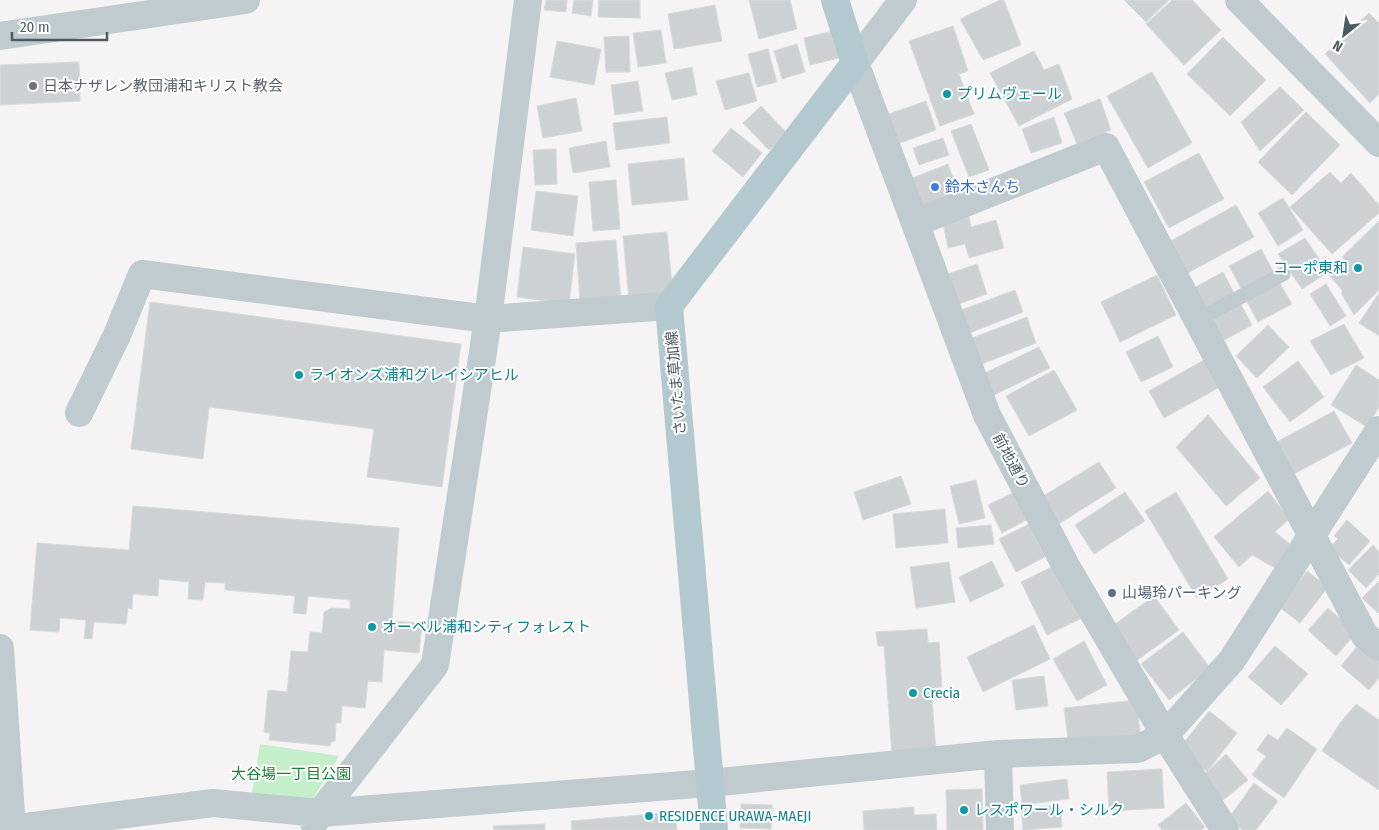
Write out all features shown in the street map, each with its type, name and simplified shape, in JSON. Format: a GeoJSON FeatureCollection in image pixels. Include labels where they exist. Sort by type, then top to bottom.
{"type":"FeatureCollection","features":[{"type":"Feature","properties":{"kind":"main road"},"geometry":{"type":"LineString","coordinates":[[669,306],[855,63],[835,0]]}},
{"type":"Feature","properties":{"kind":"main road","name":"さいたま草加線"},"geometry":{"type":"LineString","coordinates":[[669,306],[714,830]]}},
{"type":"Feature","properties":{"kind":"street"},"geometry":{"type":"LineString","coordinates":[[0,36],[240,0]]}},
{"type":"Feature","properties":{"kind":"street"},"geometry":{"type":"LineString","coordinates":[[315,822],[435,665],[488,319],[528,0]]}},
{"type":"Feature","properties":{"kind":"street"},"geometry":{"type":"LineString","coordinates":[[855,63],[903,0]]}},
{"type":"Feature","properties":{"kind":"street"},"geometry":{"type":"LineString","coordinates":[[1239,0],[1379,143]]}},
{"type":"Feature","properties":{"kind":"street","name":"前地通り"},"geometry":{"type":"LineString","coordinates":[[855,63],[987,415],[1066,566],[1165,735],[1225,830]]}},
{"type":"Feature","properties":{"kind":"street"},"geometry":{"type":"LineString","coordinates":[[915,223],[1106,147],[1365,636],[1379,647]]}},
{"type":"Feature","properties":{"kind":"street"},"geometry":{"type":"LineString","coordinates":[[79,413],[117,335],[142,274],[488,319],[669,306]]}},
{"type":"Feature","properties":{"kind":"street"},"geometry":{"type":"LineString","coordinates":[[0,648],[8,829],[213,803],[315,822],[998,754],[1138,749],[1165,735],[1232,660],[1379,430]]}},
{"type":"Feature","properties":{"kind":"street"},"geometry":{"type":"LineString","coordinates":[[998,754],[1000,830]]}},
{"type":"Feature","properties":{"kind":"lane"},"geometry":{"type":"LineString","coordinates":[[1198,320],[1283,274]]}},
{"type":"Feature","properties":{"kind":"green space","name":"大谷場一丁目公園"},"geometry":{"type":"Polygon","coordinates":[[[260,744],[339,756],[311,802],[252,793],[260,744]]]}},
{"type":"Feature","properties":{"kind":"building"},"geometry":{"type":"Polygon","coordinates":[[[546,0],[567,0],[566,12],[544,10],[546,0]]]}},
{"type":"Feature","properties":{"kind":"building"},"geometry":{"type":"Polygon","coordinates":[[[574,0],[593,0],[591,16],[572,13],[574,0]]]}},
{"type":"Feature","properties":{"kind":"building"},"geometry":{"type":"Polygon","coordinates":[[[599,0],[640,0],[640,18],[598,17],[599,0]]]}},
{"type":"Feature","properties":{"kind":"building"},"geometry":{"type":"Polygon","coordinates":[[[749,0],[790,0],[797,29],[759,39],[749,0]]]}},
{"type":"Feature","properties":{"kind":"building"},"geometry":{"type":"Polygon","coordinates":[[[1000,0],[1004,0],[1021,45],[983,60],[960,19],[1000,0]]]}},
{"type":"Feature","properties":{"kind":"building"},"geometry":{"type":"Polygon","coordinates":[[[1124,0],[1169,0],[1146,22],[1124,0]]]}},
{"type":"Feature","properties":{"kind":"building"},"geometry":{"type":"Polygon","coordinates":[[[1172,0],[1192,0],[1221,30],[1184,65],[1146,24],[1172,0]]]}},
{"type":"Feature","properties":{"kind":"building"},"geometry":{"type":"Polygon","coordinates":[[[715,5],[722,41],[674,49],[668,14],[715,5]]]}},
{"type":"Feature","properties":{"kind":"building"},"geometry":{"type":"Polygon","coordinates":[[[1369,13],[1379,23],[1379,94],[1370,103],[1325,54],[1369,13]]]}},
{"type":"Feature","properties":{"kind":"building","name":"プリムヴェール"},"geometry":{"type":"Polygon","coordinates":[[[953,26],[968,71],[959,74],[974,114],[940,126],[909,41],[953,26]]]}},
{"type":"Feature","properties":{"kind":"building"},"geometry":{"type":"Polygon","coordinates":[[[661,30],[666,63],[638,67],[633,33],[661,30]]]}},
{"type":"Feature","properties":{"kind":"building"},"geometry":{"type":"Polygon","coordinates":[[[833,31],[839,58],[810,65],[804,38],[833,31]]]}},
{"type":"Feature","properties":{"kind":"building"},"geometry":{"type":"Polygon","coordinates":[[[629,36],[630,72],[606,72],[604,37],[629,36]]]}},
{"type":"Feature","properties":{"kind":"building"},"geometry":{"type":"Polygon","coordinates":[[[1223,37],[1266,80],[1230,116],[1187,74],[1223,37]]]}},
{"type":"Feature","properties":{"kind":"building"},"geometry":{"type":"Polygon","coordinates":[[[557,41],[601,49],[594,85],[550,77],[557,41]]]}},
{"type":"Feature","properties":{"kind":"building"},"geometry":{"type":"Polygon","coordinates":[[[797,44],[805,72],[782,79],[774,51],[797,44]]]}},
{"type":"Feature","properties":{"kind":"building"},"geometry":{"type":"Polygon","coordinates":[[[768,49],[777,82],[757,87],[748,54],[768,49]]]}},
{"type":"Feature","properties":{"kind":"building"},"geometry":{"type":"Polygon","coordinates":[[[1034,51],[1044,70],[1059,64],[1072,99],[1019,126],[990,73],[1034,51]]]}},
{"type":"Feature","properties":{"kind":"building"},"geometry":{"type":"Polygon","coordinates":[[[79,62],[80,101],[0,105],[0,65],[79,62]]]}},
{"type":"Feature","properties":{"kind":"building"},"geometry":{"type":"Polygon","coordinates":[[[692,67],[697,95],[672,100],[665,73],[692,67]]]}},
{"type":"Feature","properties":{"kind":"building"},"geometry":{"type":"Polygon","coordinates":[[[1152,72],[1192,143],[1148,168],[1107,96],[1152,72]]]}},
{"type":"Feature","properties":{"kind":"building"},"geometry":{"type":"Polygon","coordinates":[[[749,73],[757,101],[725,110],[716,81],[749,73]]]}},
{"type":"Feature","properties":{"kind":"building"},"geometry":{"type":"Polygon","coordinates":[[[638,81],[643,111],[615,115],[611,85],[638,81]]]}},
{"type":"Feature","properties":{"kind":"building"},"geometry":{"type":"Polygon","coordinates":[[[1280,87],[1304,110],[1260,151],[1241,122],[1280,87]]]}},
{"type":"Feature","properties":{"kind":"building"},"geometry":{"type":"Polygon","coordinates":[[[576,98],[582,131],[543,138],[537,106],[576,98]]]}},
{"type":"Feature","properties":{"kind":"building"},"geometry":{"type":"Polygon","coordinates":[[[1100,99],[1111,130],[1077,144],[1064,113],[1100,99]]]}},
{"type":"Feature","properties":{"kind":"building"},"geometry":{"type":"Polygon","coordinates":[[[926,101],[936,130],[897,144],[886,115],[926,101]]]}},
{"type":"Feature","properties":{"kind":"building"},"geometry":{"type":"Polygon","coordinates":[[[761,106],[787,133],[769,150],[743,123],[761,106]]]}},
{"type":"Feature","properties":{"kind":"building"},"geometry":{"type":"Polygon","coordinates":[[[1306,112],[1340,145],[1292,195],[1258,162],[1306,112]]]}},
{"type":"Feature","properties":{"kind":"building"},"geometry":{"type":"Polygon","coordinates":[[[667,117],[670,143],[616,150],[613,123],[667,117]]]}},
{"type":"Feature","properties":{"kind":"building"},"geometry":{"type":"Polygon","coordinates":[[[1054,117],[1062,143],[1031,153],[1022,129],[1054,117]]]}},
{"type":"Feature","properties":{"kind":"building"},"geometry":{"type":"Polygon","coordinates":[[[971,124],[989,170],[969,177],[951,131],[971,124]]]}},
{"type":"Feature","properties":{"kind":"building"},"geometry":{"type":"Polygon","coordinates":[[[731,128],[762,153],[743,177],[712,151],[731,128]]]}},
{"type":"Feature","properties":{"kind":"building"},"geometry":{"type":"Polygon","coordinates":[[[943,138],[949,155],[919,165],[913,148],[943,138]]]}},
{"type":"Feature","properties":{"kind":"building"},"geometry":{"type":"Polygon","coordinates":[[[606,141],[610,167],[573,173],[569,148],[606,141]]]}},
{"type":"Feature","properties":{"kind":"building"},"geometry":{"type":"Polygon","coordinates":[[[556,149],[557,184],[535,185],[533,150],[556,149]]]}},
{"type":"Feature","properties":{"kind":"building"},"geometry":{"type":"Polygon","coordinates":[[[1199,153],[1224,199],[1169,228],[1144,182],[1199,153]]]}},
{"type":"Feature","properties":{"kind":"building"},"geometry":{"type":"Polygon","coordinates":[[[684,158],[688,200],[632,205],[628,164],[684,158]]]}},
{"type":"Feature","properties":{"kind":"building","name":"鈴木さんち"},"geometry":{"type":"Polygon","coordinates":[[[948,164],[959,195],[922,209],[910,179],[948,164]]]}},
{"type":"Feature","properties":{"kind":"building"},"geometry":{"type":"Polygon","coordinates":[[[1330,172],[1341,183],[1351,173],[1379,205],[1379,213],[1332,254],[1290,207],[1330,172]]]}},
{"type":"Feature","properties":{"kind":"building"},"geometry":{"type":"Polygon","coordinates":[[[616,180],[620,229],[593,231],[589,182],[616,180]]]}},
{"type":"Feature","properties":{"kind":"building"},"geometry":{"type":"Polygon","coordinates":[[[536,191],[578,196],[573,236],[531,230],[536,191]]]}},
{"type":"Feature","properties":{"kind":"building"},"geometry":{"type":"Polygon","coordinates":[[[1283,198],[1303,230],[1278,246],[1258,213],[1283,198]]]}},
{"type":"Feature","properties":{"kind":"building"},"geometry":{"type":"Polygon","coordinates":[[[1236,205],[1254,237],[1186,274],[1169,242],[1236,205]]]}},
{"type":"Feature","properties":{"kind":"building"},"geometry":{"type":"Polygon","coordinates":[[[969,217],[971,227],[996,220],[1004,248],[969,258],[965,244],[948,248],[943,223],[969,217]]]}},
{"type":"Feature","properties":{"kind":"building","name":"コーポ東和"},"geometry":{"type":"Polygon","coordinates":[[[1379,221],[1379,290],[1354,315],[1341,293],[1343,291],[1329,275],[1345,260],[1342,257],[1379,221]]]}},
{"type":"Feature","properties":{"kind":"building"},"geometry":{"type":"Polygon","coordinates":[[[667,232],[673,296],[629,300],[623,236],[667,232]]]}},
{"type":"Feature","properties":{"kind":"building"},"geometry":{"type":"Polygon","coordinates":[[[1305,238],[1328,272],[1302,289],[1278,254],[1305,238]]]}},
{"type":"Feature","properties":{"kind":"building"},"geometry":{"type":"Polygon","coordinates":[[[616,240],[621,300],[580,302],[576,243],[616,240]]]}},
{"type":"Feature","properties":{"kind":"building"},"geometry":{"type":"Polygon","coordinates":[[[523,247],[575,254],[569,304],[517,297],[523,247]]]}},
{"type":"Feature","properties":{"kind":"building"},"geometry":{"type":"Polygon","coordinates":[[[1261,249],[1274,273],[1242,290],[1229,266],[1261,249]]]}},
{"type":"Feature","properties":{"kind":"building"},"geometry":{"type":"Polygon","coordinates":[[[977,264],[987,294],[956,305],[945,275],[977,264]]]}},
{"type":"Feature","properties":{"kind":"building"},"geometry":{"type":"Polygon","coordinates":[[[1223,272],[1235,295],[1202,312],[1190,290],[1223,272]]]}},
{"type":"Feature","properties":{"kind":"building"},"geometry":{"type":"Polygon","coordinates":[[[1157,275],[1176,315],[1120,342],[1101,302],[1157,275]]]}},
{"type":"Feature","properties":{"kind":"building"},"geometry":{"type":"Polygon","coordinates":[[[1279,282],[1292,304],[1258,322],[1246,300],[1279,282]]]}},
{"type":"Feature","properties":{"kind":"building"},"geometry":{"type":"Polygon","coordinates":[[[1326,284],[1346,316],[1330,326],[1310,294],[1326,284]]]}},
{"type":"Feature","properties":{"kind":"building"},"geometry":{"type":"Polygon","coordinates":[[[1015,290],[1023,312],[967,334],[959,311],[1015,290]]]}},
{"type":"Feature","properties":{"kind":"building","name":"コーポ東和"},"geometry":{"type":"Polygon","coordinates":[[[1379,293],[1379,336],[1359,323],[1379,293]]]}},
{"type":"Feature","properties":{"kind":"building","name":"ライオンズ浦和グレイシアヒル"},"geometry":{"type":"Polygon","coordinates":[[[150,302],[461,344],[442,487],[367,477],[374,429],[209,407],[203,459],[131,449],[150,302]]]}},
{"type":"Feature","properties":{"kind":"building"},"geometry":{"type":"Polygon","coordinates":[[[1240,303],[1252,325],[1217,344],[1205,322],[1240,303]]]}},
{"type":"Feature","properties":{"kind":"building"},"geometry":{"type":"Polygon","coordinates":[[[1027,317],[1036,343],[977,366],[967,340],[1027,317]]]}},
{"type":"Feature","properties":{"kind":"building"},"geometry":{"type":"Polygon","coordinates":[[[1344,324],[1364,358],[1331,375],[1310,341],[1344,324]]]}},
{"type":"Feature","properties":{"kind":"building"},"geometry":{"type":"Polygon","coordinates":[[[1268,325],[1289,347],[1257,378],[1236,356],[1268,325]]]}},
{"type":"Feature","properties":{"kind":"building"},"geometry":{"type":"Polygon","coordinates":[[[1158,336],[1173,367],[1141,382],[1126,352],[1158,336]]]}},
{"type":"Feature","properties":{"kind":"building"},"geometry":{"type":"Polygon","coordinates":[[[1039,347],[1050,368],[992,396],[981,375],[1039,347]]]}},
{"type":"Feature","properties":{"kind":"building"},"geometry":{"type":"Polygon","coordinates":[[[1204,360],[1220,387],[1164,418],[1149,391],[1204,360]]]}},
{"type":"Feature","properties":{"kind":"building"},"geometry":{"type":"Polygon","coordinates":[[[1298,361],[1324,397],[1290,422],[1263,387],[1298,361]]]}},
{"type":"Feature","properties":{"kind":"building"},"geometry":{"type":"Polygon","coordinates":[[[1356,365],[1379,380],[1379,407],[1367,427],[1331,405],[1356,365]]]}},
{"type":"Feature","properties":{"kind":"building"},"geometry":{"type":"Polygon","coordinates":[[[1054,370],[1077,410],[1029,436],[1006,396],[1054,370]]]}},
{"type":"Feature","properties":{"kind":"building"},"geometry":{"type":"Polygon","coordinates":[[[1334,411],[1352,443],[1290,476],[1273,444],[1334,411]]]}},
{"type":"Feature","properties":{"kind":"building"},"geometry":{"type":"Polygon","coordinates":[[[1208,415],[1260,478],[1226,506],[1176,447],[1208,415]]]}},
{"type":"Feature","properties":{"kind":"building"},"geometry":{"type":"Polygon","coordinates":[[[1099,462],[1116,488],[1057,525],[1040,498],[1099,462]]]}},
{"type":"Feature","properties":{"kind":"building"},"geometry":{"type":"Polygon","coordinates":[[[901,476],[911,504],[863,520],[854,492],[901,476]]]}},
{"type":"Feature","properties":{"kind":"building"},"geometry":{"type":"Polygon","coordinates":[[[976,480],[985,518],[959,524],[950,486],[976,480]]]}},
{"type":"Feature","properties":{"kind":"building"},"geometry":{"type":"Polygon","coordinates":[[[1019,490],[1032,517],[1002,533],[988,505],[1019,490]]]}},
{"type":"Feature","properties":{"kind":"building"},"geometry":{"type":"Polygon","coordinates":[[[1268,491],[1289,519],[1275,532],[1291,545],[1277,569],[1252,555],[1239,567],[1214,537],[1268,491]]]}},
{"type":"Feature","properties":{"kind":"building"},"geometry":{"type":"Polygon","coordinates":[[[1125,492],[1145,521],[1094,554],[1075,525],[1125,492]]]}},
{"type":"Feature","properties":{"kind":"building"},"geometry":{"type":"Polygon","coordinates":[[[1176,492],[1228,579],[1197,598],[1145,511],[1176,492]]]}},
{"type":"Feature","properties":{"kind":"building","name":"オーベル浦和シティフォレスト"},"geometry":{"type":"Polygon","coordinates":[[[133,506],[399,528],[392,621],[422,623],[419,653],[384,650],[382,682],[368,681],[365,708],[342,706],[341,723],[336,723],[335,741],[331,742],[330,746],[269,740],[270,733],[264,732],[268,690],[287,692],[291,651],[308,652],[310,632],[322,633],[324,612],[332,608],[350,609],[350,600],[308,596],[306,614],[293,613],[295,596],[225,590],[225,583],[205,582],[203,600],[188,599],[189,582],[159,579],[158,596],[133,594],[132,609],[128,608],[126,624],[94,622],[92,639],[84,638],[86,620],[60,618],[59,632],[30,630],[37,543],[129,550],[133,506]]]}},
{"type":"Feature","properties":{"kind":"building"},"geometry":{"type":"Polygon","coordinates":[[[945,509],[948,543],[896,548],[893,514],[945,509]]]}},
{"type":"Feature","properties":{"kind":"building"},"geometry":{"type":"Polygon","coordinates":[[[1347,520],[1370,541],[1349,565],[1329,548],[1338,539],[1334,536],[1347,520]]]}},
{"type":"Feature","properties":{"kind":"building"},"geometry":{"type":"Polygon","coordinates":[[[1029,524],[1045,557],[1016,572],[999,539],[1029,524]]]}},
{"type":"Feature","properties":{"kind":"building"},"geometry":{"type":"Polygon","coordinates":[[[991,525],[994,544],[958,548],[956,528],[991,525]]]}},
{"type":"Feature","properties":{"kind":"building"},"geometry":{"type":"Polygon","coordinates":[[[1373,545],[1379,552],[1379,574],[1366,588],[1348,570],[1373,545]]]}},
{"type":"Feature","properties":{"kind":"building"},"geometry":{"type":"Polygon","coordinates":[[[992,561],[1004,586],[970,602],[959,577],[992,561]]]}},
{"type":"Feature","properties":{"kind":"building"},"geometry":{"type":"Polygon","coordinates":[[[949,562],[955,602],[916,608],[910,567],[949,562]]]}},
{"type":"Feature","properties":{"kind":"building"},"geometry":{"type":"Polygon","coordinates":[[[1056,565],[1082,618],[1047,635],[1021,582],[1056,565]]]}},
{"type":"Feature","properties":{"kind":"building"},"geometry":{"type":"Polygon","coordinates":[[[1307,571],[1328,587],[1300,623],[1279,607],[1307,571]]]}},
{"type":"Feature","properties":{"kind":"building"},"geometry":{"type":"Polygon","coordinates":[[[1379,581],[1379,612],[1378,613],[1362,598],[1379,581]]]}},
{"type":"Feature","properties":{"kind":"building"},"geometry":{"type":"Polygon","coordinates":[[[1154,596],[1179,630],[1136,661],[1111,627],[1154,596]]]}},
{"type":"Feature","properties":{"kind":"building"},"geometry":{"type":"Polygon","coordinates":[[[1328,608],[1356,633],[1336,656],[1308,630],[1328,608]]]}},
{"type":"Feature","properties":{"kind":"building"},"geometry":{"type":"Polygon","coordinates":[[[1034,625],[1050,659],[983,692],[967,657],[1034,625]]]}},
{"type":"Feature","properties":{"kind":"building","name":"Crecia"},"geometry":{"type":"Polygon","coordinates":[[[927,629],[928,643],[939,642],[942,687],[938,687],[938,699],[932,699],[936,752],[892,755],[884,646],[878,646],[876,632],[927,629]]]}},
{"type":"Feature","properties":{"kind":"building"},"geometry":{"type":"Polygon","coordinates":[[[1183,632],[1210,668],[1169,700],[1141,664],[1183,632]]]}},
{"type":"Feature","properties":{"kind":"building"},"geometry":{"type":"Polygon","coordinates":[[[1084,641],[1107,685],[1077,701],[1053,659],[1084,641]]]}},
{"type":"Feature","properties":{"kind":"building"},"geometry":{"type":"Polygon","coordinates":[[[1359,644],[1379,661],[1379,678],[1369,690],[1341,666],[1359,644]]]}},
{"type":"Feature","properties":{"kind":"building"},"geometry":{"type":"Polygon","coordinates":[[[1275,646],[1308,674],[1281,705],[1248,677],[1275,646]]]}},
{"type":"Feature","properties":{"kind":"building"},"geometry":{"type":"Polygon","coordinates":[[[1044,676],[1048,706],[1016,710],[1012,680],[1044,676]]]}},
{"type":"Feature","properties":{"kind":"building"},"geometry":{"type":"Polygon","coordinates":[[[1136,700],[1141,738],[1069,746],[1064,708],[1136,700]]]}},
{"type":"Feature","properties":{"kind":"building"},"geometry":{"type":"Polygon","coordinates":[[[1356,704],[1379,720],[1379,790],[1322,751],[1340,723],[1356,704]]]}},
{"type":"Feature","properties":{"kind":"building"},"geometry":{"type":"Polygon","coordinates":[[[1209,711],[1237,733],[1207,772],[1178,750],[1209,711]]]}},
{"type":"Feature","properties":{"kind":"building"},"geometry":{"type":"Polygon","coordinates":[[[1287,728],[1317,749],[1284,798],[1252,775],[1266,756],[1257,750],[1268,734],[1278,740],[1287,728]]]}},
{"type":"Feature","properties":{"kind":"building"},"geometry":{"type":"Polygon","coordinates":[[[1226,754],[1248,780],[1218,804],[1197,778],[1207,772],[1226,754]]]}},
{"type":"Feature","properties":{"kind":"building"},"geometry":{"type":"Polygon","coordinates":[[[1162,769],[1164,808],[1109,811],[1107,772],[1162,769]]]}},
{"type":"Feature","properties":{"kind":"building"},"geometry":{"type":"Polygon","coordinates":[[[1067,779],[1069,799],[1022,805],[1020,785],[1067,779]]]}},
{"type":"Feature","properties":{"kind":"building"},"geometry":{"type":"Polygon","coordinates":[[[1254,783],[1278,801],[1256,830],[1243,830],[1228,819],[1254,783]]]}},
{"type":"Feature","properties":{"kind":"building","name":"レスポワール・シルク"},"geometry":{"type":"Polygon","coordinates":[[[982,789],[983,830],[947,830],[946,790],[982,789]]]}},
{"type":"Feature","properties":{"kind":"building"},"geometry":{"type":"Polygon","coordinates":[[[1186,803],[1205,827],[1201,830],[1162,830],[1158,825],[1186,803]]]}},
{"type":"Feature","properties":{"kind":"building"},"geometry":{"type":"Polygon","coordinates":[[[741,804],[772,805],[771,829],[740,828],[741,804]]]}},
{"type":"Feature","properties":{"kind":"building"},"geometry":{"type":"Polygon","coordinates":[[[1060,805],[1062,827],[1023,830],[1021,809],[1060,805]]]}},
{"type":"Feature","properties":{"kind":"building"},"geometry":{"type":"Polygon","coordinates":[[[914,807],[914,815],[936,814],[937,830],[864,830],[863,811],[914,807]]]}},
{"type":"Feature","properties":{"kind":"building","name":"RESIDENCE URAWA-MAEJI"},"geometry":{"type":"Polygon","coordinates":[[[675,812],[677,830],[572,830],[571,821],[675,812]]]}},
{"type":"Feature","properties":{"kind":"building"},"geometry":{"type":"Polygon","coordinates":[[[545,824],[545,830],[494,830],[493,826],[545,824]]]}},
{"type":"Feature","properties":{"kind":"place","name":"日本ナザレン教団浦和キリスト教会"},"geometry":{"type":"Point","coordinates":[33,86]}},
{"type":"Feature","properties":{"kind":"place","name":"プリムヴェール"},"geometry":{"type":"Point","coordinates":[947,94]}},
{"type":"Feature","properties":{"kind":"place","name":"鈴木さんち"},"geometry":{"type":"Point","coordinates":[935,187]}},
{"type":"Feature","properties":{"kind":"place","name":"コーポ東和"},"geometry":{"type":"Point","coordinates":[1358,268]}},
{"type":"Feature","properties":{"kind":"place","name":"ライオンズ浦和グレイシアヒル"},"geometry":{"type":"Point","coordinates":[299,375]}},
{"type":"Feature","properties":{"kind":"place","name":"山場玲パーキング"},"geometry":{"type":"Point","coordinates":[1112,593]}},
{"type":"Feature","properties":{"kind":"place","name":"オーベル浦和シティフォレスト"},"geometry":{"type":"Point","coordinates":[372,627]}},
{"type":"Feature","properties":{"kind":"place","name":"Crecia"},"geometry":{"type":"Point","coordinates":[913,693]}},
{"type":"Feature","properties":{"kind":"place","name":"レスポワール・シルク"},"geometry":{"type":"Point","coordinates":[964,810]}},
{"type":"Feature","properties":{"kind":"place","name":"RESIDENCE URAWA-MAEJI"},"geometry":{"type":"Point","coordinates":[649,816]}}]}
